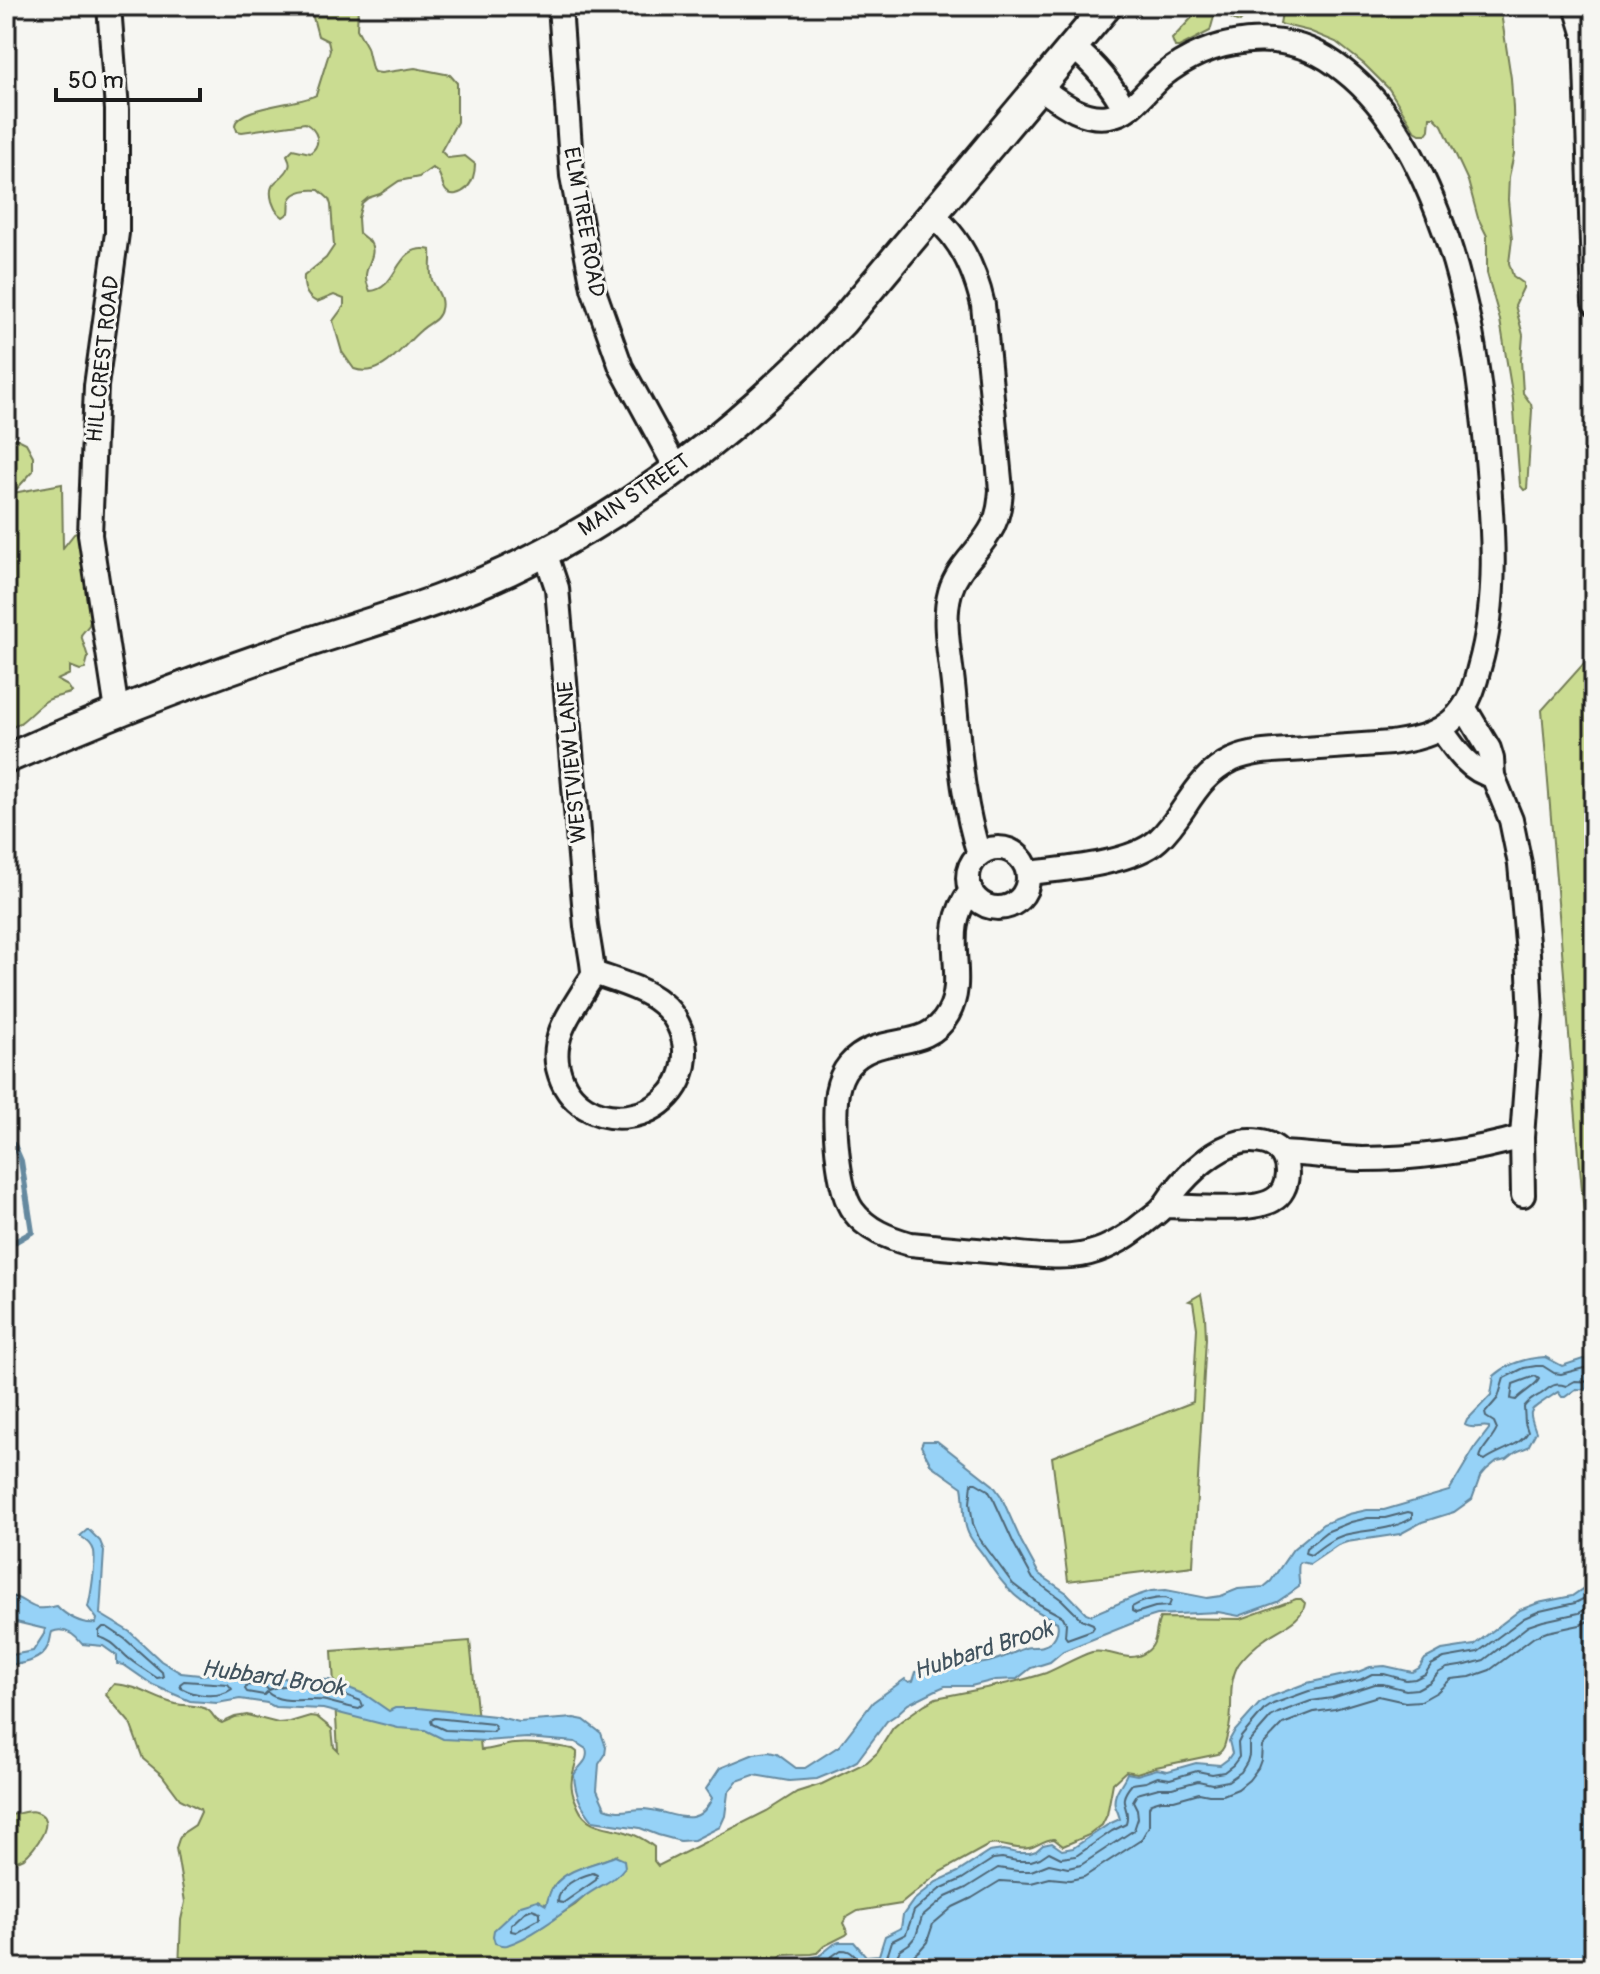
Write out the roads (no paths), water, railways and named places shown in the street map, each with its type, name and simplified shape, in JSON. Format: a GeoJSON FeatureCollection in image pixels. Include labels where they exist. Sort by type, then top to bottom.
{"type":"FeatureCollection","features":[{"type":"Feature","properties":{"kind":"main road","name":"MAIN STREET"},"geometry":{"type":"LineString","coordinates":[[6,759],[117,711],[234,667],[452,596],[545,552],[635,499],[746,414],[842,322],[1107,6]]}},
{"type":"Feature","properties":{"kind":"street","name":"HILLCREST ROAD"},"geometry":{"type":"LineString","coordinates":[[109,6],[117,110],[117,233],[96,386],[90,535],[117,711]]}},
{"type":"Feature","properties":{"kind":"street","name":"ELM TREE ROAD"},"geometry":{"type":"LineString","coordinates":[[560,6],[572,176],[593,288],[621,367],[676,468]]}},
{"type":"Feature","properties":{"kind":"street"},"geometry":{"type":"LineString","coordinates":[[1576,6],[1585,36],[1594,303]]}},
{"type":"Feature","properties":{"kind":"street"},"geometry":{"type":"LineString","coordinates":[[1028,873],[1139,852],[1158,840],[1207,777],[1242,757],[1273,751],[1391,743],[1422,737],[1441,729],[1455,718],[1471,694],[1493,599],[1491,501],[1484,421],[1460,284],[1437,211],[1405,143],[1370,96],[1335,64],[1309,51],[1279,42],[1242,41],[1206,50],[1164,75],[1125,110],[1108,117],[1086,114],[1066,106],[1039,87]]}},
{"type":"Feature","properties":{"kind":"street"},"geometry":{"type":"LineString","coordinates":[[1073,47],[1114,90],[1125,110]]}},
{"type":"Feature","properties":{"kind":"street"},"geometry":{"type":"LineString","coordinates":[[932,215],[962,250],[978,285],[983,305],[1001,490],[993,526],[959,571],[947,607],[964,790],[979,854]]}},
{"type":"Feature","properties":{"kind":"street","name":"WESTVIEW LANE"},"geometry":{"type":"LineString","coordinates":[[545,552],[557,588],[586,926],[594,973]]}},
{"type":"Feature","properties":{"kind":"street"},"geometry":{"type":"LineString","coordinates":[[1464,707],[1489,749],[1493,776],[1507,804],[1520,864],[1530,985],[1530,1047],[1522,1137],[1523,1195]]}},
{"type":"Feature","properties":{"kind":"street"},"geometry":{"type":"LineString","coordinates":[[1441,729],[1474,768],[1493,776]]}},
{"type":"Feature","properties":{"kind":"street"},"geometry":{"type":"LineString","coordinates":[[997,847],[1015,852],[1028,873],[1028,886],[1023,895],[1017,902],[999,908],[981,903],[971,891],[968,879],[969,869],[979,854],[997,847]]}},
{"type":"Feature","properties":{"kind":"street"},"geometry":{"type":"LineString","coordinates":[[971,891],[955,923],[955,988],[953,1002],[942,1024],[914,1040],[890,1042],[867,1051],[850,1063],[840,1080],[836,1102],[838,1148],[849,1206],[871,1228],[894,1239],[910,1244],[1056,1257],[1086,1254],[1125,1239],[1164,1206],[1193,1172],[1214,1155],[1244,1141],[1271,1145],[1282,1153],[1364,1159],[1481,1147],[1522,1137]]}},
{"type":"Feature","properties":{"kind":"street"},"geometry":{"type":"LineString","coordinates":[[594,973],[659,1001],[669,1010],[682,1033],[685,1060],[677,1085],[647,1112],[620,1118],[594,1112],[572,1096],[559,1073],[556,1046],[559,1033],[594,973]]}},
{"type":"Feature","properties":{"kind":"street"},"geometry":{"type":"LineString","coordinates":[[1164,1206],[1241,1207],[1272,1201],[1286,1184],[1287,1170],[1282,1153]]}},
{"type":"Feature","properties":{"kind":"water"},"geometry":{"type":"Polygon","coordinates":[[[1545,1357],[1562,1366],[1583,1359],[1594,1361],[1594,1390],[1576,1389],[1565,1397],[1558,1392],[1533,1409],[1531,1414],[1536,1432],[1528,1447],[1497,1461],[1486,1470],[1472,1499],[1454,1512],[1422,1522],[1400,1534],[1338,1545],[1310,1564],[1300,1562],[1299,1587],[1277,1602],[1239,1616],[1218,1612],[1157,1615],[1063,1651],[1050,1662],[1031,1668],[1017,1679],[971,1686],[945,1686],[908,1704],[887,1721],[857,1761],[846,1767],[817,1779],[789,1781],[754,1775],[737,1781],[728,1793],[720,1827],[694,1840],[680,1841],[640,1828],[593,1821],[576,1789],[574,1775],[587,1753],[575,1742],[527,1738],[485,1741],[443,1739],[425,1730],[398,1728],[323,1709],[275,1707],[240,1699],[217,1703],[190,1701],[153,1685],[124,1665],[117,1664],[117,1656],[103,1646],[82,1644],[72,1634],[61,1630],[52,1632],[50,1643],[36,1659],[18,1664],[6,1663],[6,1656],[33,1651],[45,1629],[16,1622],[6,1615],[6,1595],[37,1608],[57,1606],[75,1619],[96,1623],[97,1619],[88,1607],[94,1551],[89,1542],[80,1536],[88,1529],[100,1541],[104,1551],[100,1614],[130,1632],[161,1661],[181,1673],[271,1680],[329,1680],[364,1694],[389,1711],[418,1708],[495,1716],[519,1722],[584,1720],[601,1733],[606,1747],[599,1764],[597,1790],[605,1808],[619,1811],[654,1810],[691,1817],[706,1809],[712,1798],[706,1789],[720,1768],[754,1754],[769,1752],[796,1768],[805,1768],[839,1746],[873,1702],[905,1679],[913,1681],[916,1672],[932,1667],[990,1662],[1025,1648],[1043,1646],[1055,1636],[1057,1622],[1014,1595],[972,1540],[965,1525],[962,1487],[931,1465],[921,1446],[923,1441],[937,1441],[993,1485],[1039,1574],[1067,1593],[1091,1615],[1151,1591],[1166,1590],[1207,1598],[1238,1589],[1264,1587],[1293,1549],[1323,1524],[1349,1514],[1384,1510],[1449,1491],[1489,1429],[1465,1425],[1491,1395],[1494,1376],[1518,1362],[1545,1357]]]}},
{"type":"Feature","properties":{"kind":"water"},"geometry":{"type":"Polygon","coordinates":[[[1594,1581],[1594,1968],[786,1968],[819,1956],[839,1942],[854,1942],[866,1956],[879,1955],[885,1936],[901,1928],[903,1915],[913,1901],[936,1882],[989,1852],[1030,1853],[1052,1843],[1062,1850],[1073,1848],[1120,1819],[1115,1797],[1127,1773],[1137,1775],[1157,1769],[1168,1771],[1196,1763],[1220,1765],[1232,1753],[1229,1741],[1234,1732],[1259,1704],[1270,1697],[1307,1683],[1370,1667],[1385,1666],[1412,1672],[1425,1659],[1442,1650],[1474,1645],[1520,1610],[1572,1596],[1594,1581]]]}},
{"type":"Feature","properties":{"kind":"water"},"geometry":{"type":"Polygon","coordinates":[[[615,1856],[624,1860],[625,1867],[611,1880],[526,1937],[507,1945],[495,1943],[494,1930],[521,1905],[537,1900],[546,1905],[552,1889],[566,1875],[615,1856]]]}},
{"type":"Feature","properties":{"kind":"waterway"},"geometry":{"type":"LineString","coordinates":[[6,1150],[14,1145],[21,1161],[32,1232],[6,1247]]}},
{"type":"Feature","properties":{"kind":"water label","name":"Hubbard Brook"},"geometry":{"type":"Point","coordinates":[983,1650]}},
{"type":"Feature","properties":{"kind":"water label","name":"Hubbard Brook"},"geometry":{"type":"Point","coordinates":[273,1678]}}]}
